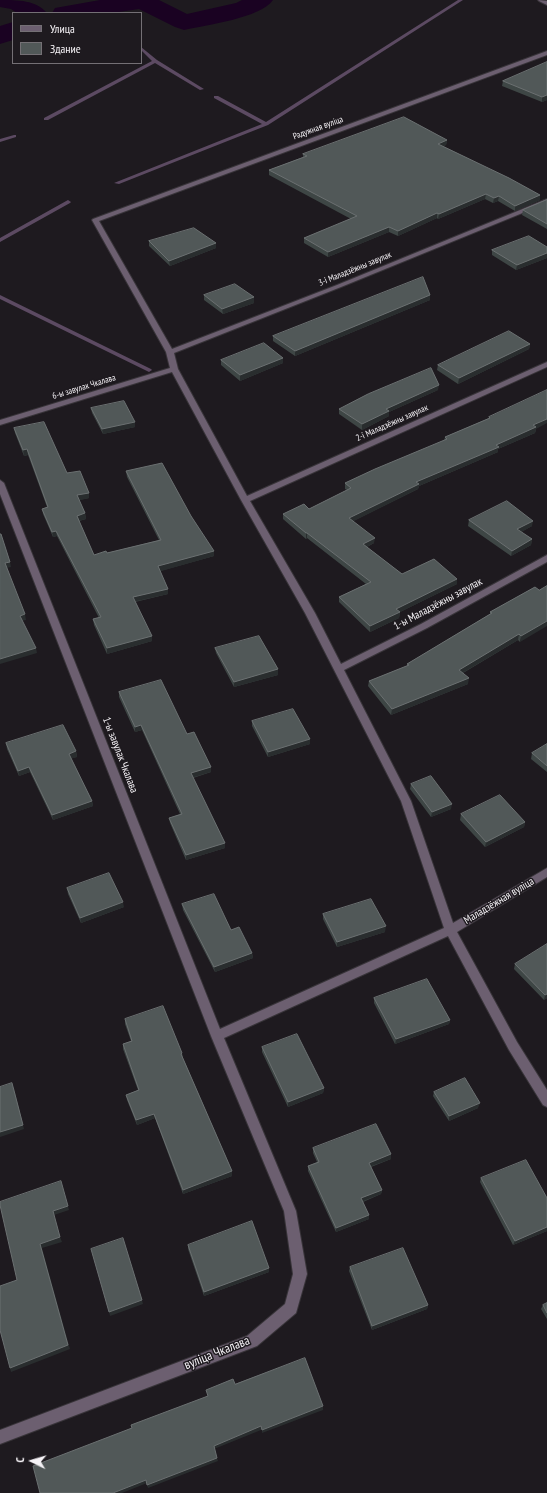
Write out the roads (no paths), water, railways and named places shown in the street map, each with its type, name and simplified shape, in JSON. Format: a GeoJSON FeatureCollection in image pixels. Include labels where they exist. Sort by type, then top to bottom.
{"type":"FeatureCollection","features":[{"type":"Feature","properties":{"kind":"street"},"geometry":{"type":"LineString","coordinates":[[541,0],[547,3]]}},
{"type":"Feature","properties":{"kind":"street","name":"Радужная вуліца"},"geometry":{"type":"LineString","coordinates":[[170,352],[95,220],[547,53]]}},
{"type":"Feature","properties":{"kind":"street","name":"3-і Маладзёжны завулак"},"geometry":{"type":"LineString","coordinates":[[170,352],[339,286],[547,201]]}},
{"type":"Feature","properties":{"kind":"street"},"geometry":{"type":"LineString","coordinates":[[170,352],[174,369],[245,500],[310,612],[406,802],[450,930],[513,1046],[547,1101]]}},
{"type":"Feature","properties":{"kind":"street","name":"2-і Маладзёжны завулак"},"geometry":{"type":"LineString","coordinates":[[245,500],[547,364]]}},
{"type":"Feature","properties":{"kind":"street","name":"6-ы завулак Чкалава"},"geometry":{"type":"LineString","coordinates":[[0,423],[174,369]]}},
{"type":"Feature","properties":{"kind":"street","name":"1-ы завулак Чкалава"},"geometry":{"type":"LineString","coordinates":[[0,483],[217,1036]]}},
{"type":"Feature","properties":{"kind":"street","name":"1-ы Маладзёжны завулак"},"geometry":{"type":"LineString","coordinates":[[339,669],[424,626],[547,558]]}},
{"type":"Feature","properties":{"kind":"street","name":"Маладзёжная вуліца"},"geometry":{"type":"LineString","coordinates":[[217,1036],[450,930],[547,872]]}},
{"type":"Feature","properties":{"kind":"street","name":"вуліца Чкалава"},"geometry":{"type":"LineString","coordinates":[[0,1436],[252,1341],[291,1308],[300,1274],[290,1211],[217,1036]]}},
{"type":"Feature","properties":{"kind":"waterway"},"geometry":{"type":"LineString","coordinates":[[1,0],[18,3],[33,12]]}},
{"type":"Feature","properties":{"kind":"waterway"},"geometry":{"type":"LineString","coordinates":[[142,1],[184,22],[244,9],[261,0]]}},
{"type":"Feature","properties":{"kind":"waterway"},"geometry":{"type":"LineString","coordinates":[[266,124],[461,0]]}},
{"type":"Feature","properties":{"kind":"waterway"},"geometry":{"type":"LineString","coordinates":[[70,12],[142,1]]}},
{"type":"Feature","properties":{"kind":"waterway"},"geometry":{"type":"LineString","coordinates":[[0,36],[12,30]]}},
{"type":"Feature","properties":{"kind":"waterway"},"geometry":{"type":"LineString","coordinates":[[142,49],[155,61]]}},
{"type":"Feature","properties":{"kind":"waterway"},"geometry":{"type":"LineString","coordinates":[[46,119],[155,61]]}},
{"type":"Feature","properties":{"kind":"waterway"},"geometry":{"type":"LineString","coordinates":[[155,61],[202,89]]}},
{"type":"Feature","properties":{"kind":"waterway"},"geometry":{"type":"LineString","coordinates":[[216,97],[266,124]]}},
{"type":"Feature","properties":{"kind":"waterway"},"geometry":{"type":"LineString","coordinates":[[117,183],[266,124]]}},
{"type":"Feature","properties":{"kind":"waterway"},"geometry":{"type":"LineString","coordinates":[[0,141],[14,136]]}},
{"type":"Feature","properties":{"kind":"waterway"},"geometry":{"type":"LineString","coordinates":[[0,240],[68,202]]}},
{"type":"Feature","properties":{"kind":"waterway"},"geometry":{"type":"LineString","coordinates":[[0,297],[149,370]]}}]}
